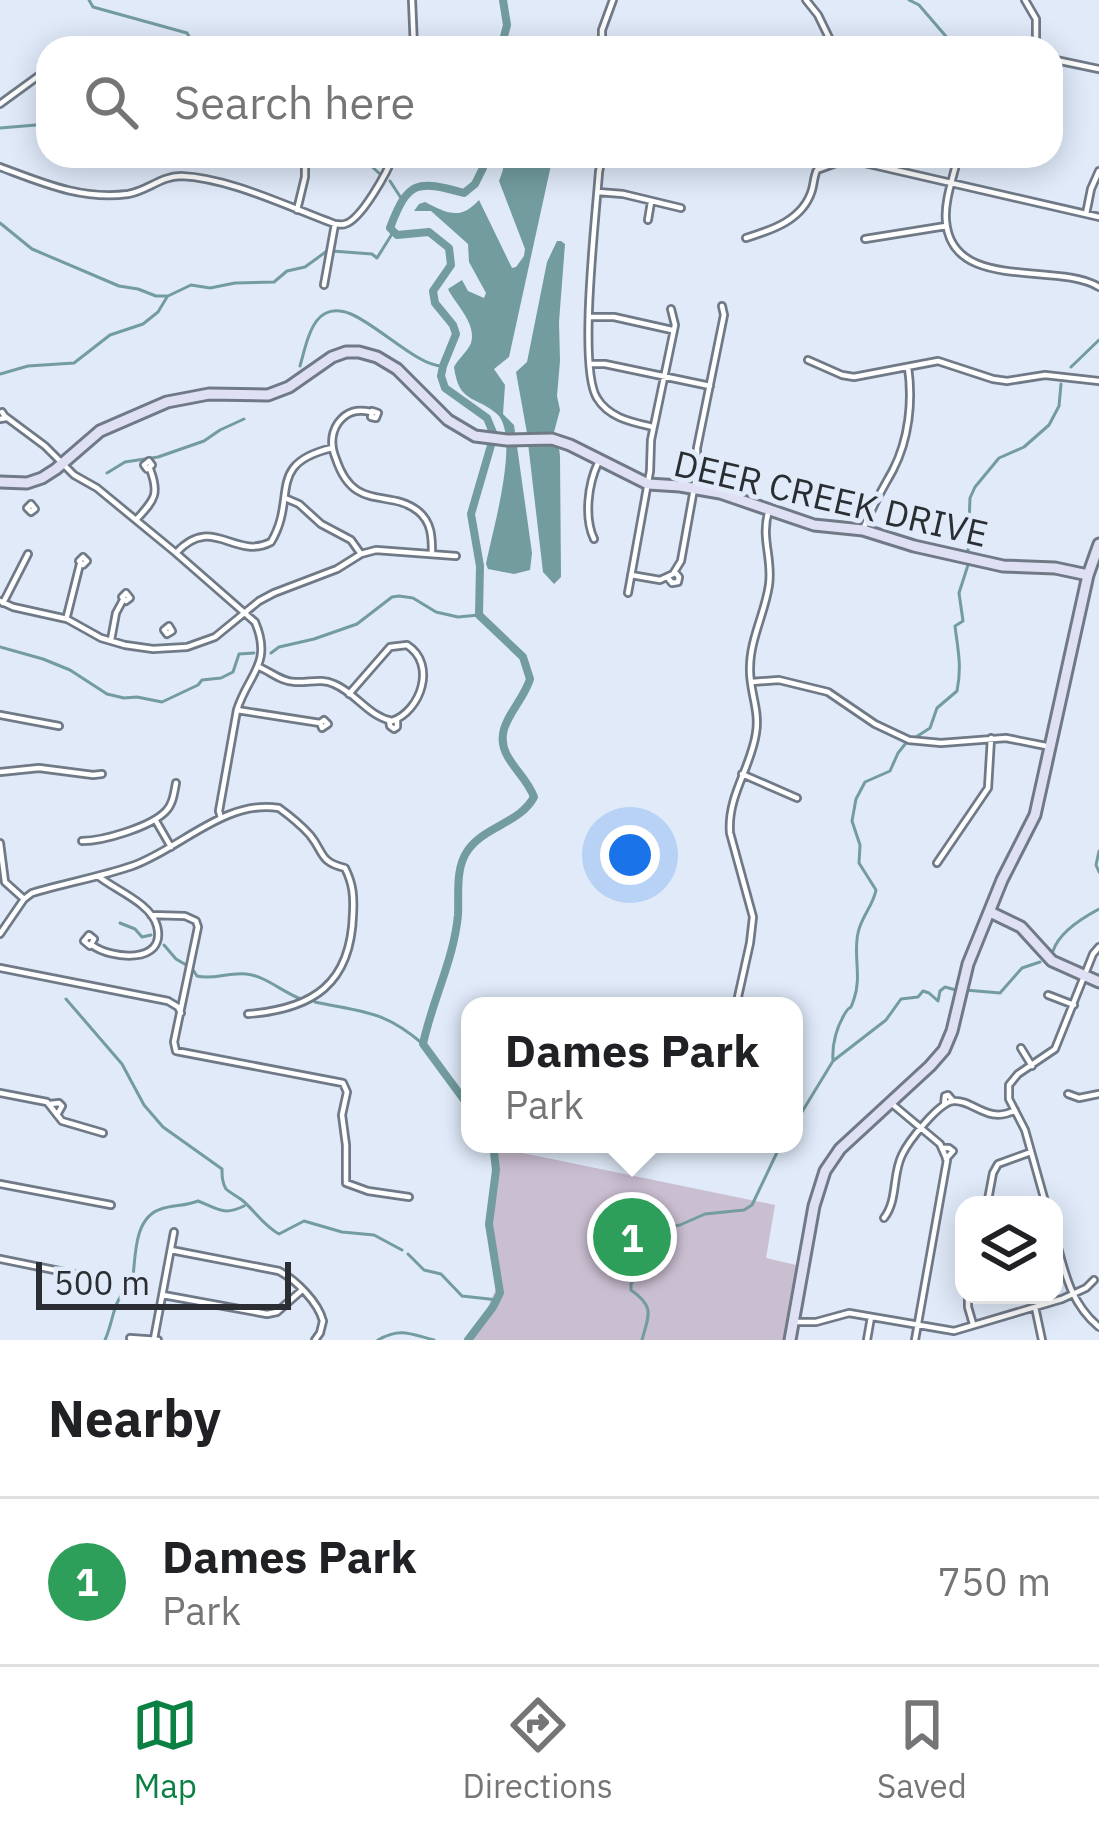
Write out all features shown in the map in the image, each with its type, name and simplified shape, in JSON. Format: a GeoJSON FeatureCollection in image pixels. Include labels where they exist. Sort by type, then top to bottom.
{"type":"FeatureCollection","features":[{"type":"Feature","properties":{"kind":"street"},"geometry":{"type":"LineString","coordinates":[[412,0],[414,36]]}},
{"type":"Feature","properties":{"kind":"street"},"geometry":{"type":"LineString","coordinates":[[602,36],[613,0]]}},
{"type":"Feature","properties":{"kind":"street"},"geometry":{"type":"LineString","coordinates":[[806,0],[828,36]]}},
{"type":"Feature","properties":{"kind":"street"},"geometry":{"type":"LineString","coordinates":[[1025,0],[1036,19],[1036,36]]}},
{"type":"Feature","properties":{"kind":"street"},"geometry":{"type":"LineString","coordinates":[[1063,61],[1099,69]]}},
{"type":"Feature","properties":{"kind":"street"},"geometry":{"type":"LineString","coordinates":[[0,104],[36,78]]}},
{"type":"Feature","properties":{"kind":"street"},"geometry":{"type":"LineString","coordinates":[[0,167],[80,195],[129,194],[177,176],[201,179],[334,224],[346,224],[356,217],[388,168]]}},
{"type":"Feature","properties":{"kind":"street"},"geometry":{"type":"LineString","coordinates":[[297,210],[305,168]]}},
{"type":"Feature","properties":{"kind":"street"},"geometry":{"type":"LineString","coordinates":[[601,168],[589,317],[592,390],[605,409],[653,427]]}},
{"type":"Feature","properties":{"kind":"street"},"geometry":{"type":"LineString","coordinates":[[746,238],[798,214],[822,168]]}},
{"type":"Feature","properties":{"kind":"street"},"geometry":{"type":"LineString","coordinates":[[879,168],[1099,217]]}},
{"type":"Feature","properties":{"kind":"street"},"geometry":{"type":"LineString","coordinates":[[955,168],[946,226],[959,250],[983,267],[1080,278],[1099,287]]}},
{"type":"Feature","properties":{"kind":"street"},"geometry":{"type":"LineString","coordinates":[[1085,214],[1099,171]]}},
{"type":"Feature","properties":{"kind":"street"},"geometry":{"type":"LineString","coordinates":[[598,192],[681,208]]}},
{"type":"Feature","properties":{"kind":"street"},"geometry":{"type":"LineString","coordinates":[[647,220],[651,201]]}},
{"type":"Feature","properties":{"kind":"street"},"geometry":{"type":"LineString","coordinates":[[324,285],[334,224]]}},
{"type":"Feature","properties":{"kind":"street"},"geometry":{"type":"LineString","coordinates":[[865,238],[946,226]]}},
{"type":"Feature","properties":{"kind":"street"},"geometry":{"type":"LineString","coordinates":[[631,574],[660,580],[675,572],[681,561],[722,306]]}},
{"type":"Feature","properties":{"kind":"street"},"geometry":{"type":"LineString","coordinates":[[628,592],[653,427],[674,330],[671,308]]}},
{"type":"Feature","properties":{"kind":"street"},"geometry":{"type":"LineString","coordinates":[[589,317],[614,317],[674,330]]}},
{"type":"Feature","properties":{"kind":"street","name":"DEER CREEK DRIVE"},"geometry":{"type":"LineString","coordinates":[[62,464],[100,431],[144,410],[199,394],[268,395],[289,387],[332,356],[368,353],[412,382],[460,429],[482,438],[552,440],[648,484],[720,493],[814,525],[863,530],[1003,566],[1088,575]]}},
{"type":"Feature","properties":{"kind":"street"},"geometry":{"type":"LineString","coordinates":[[808,360],[854,377],[938,362],[1007,381],[1054,375],[1099,381]]}},
{"type":"Feature","properties":{"kind":"street"},"geometry":{"type":"LineString","coordinates":[[590,364],[710,386]]}},
{"type":"Feature","properties":{"kind":"street"},"geometry":{"type":"LineString","coordinates":[[863,530],[903,440],[910,399],[908,367]]}},
{"type":"Feature","properties":{"kind":"street"},"geometry":{"type":"LineString","coordinates":[[371,412],[354,411],[335,429],[332,448],[342,474],[354,488],[422,514],[431,530],[432,554]]}},
{"type":"Feature","properties":{"kind":"street"},"geometry":{"type":"LineString","coordinates":[[2,416],[46,446],[255,622],[263,650],[260,667],[237,710],[220,818]]}},
{"type":"Feature","properties":{"kind":"street"},"geometry":{"type":"LineString","coordinates":[[176,553],[187,541],[202,535],[248,547],[264,546],[275,537],[288,476],[297,462],[332,448]]}},
{"type":"Feature","properties":{"kind":"street"},"geometry":{"type":"LineString","coordinates":[[594,539],[589,527],[590,484],[600,460]]}},
{"type":"Feature","properties":{"kind":"street"},"geometry":{"type":"LineString","coordinates":[[0,482],[27,483],[62,464]]}},
{"type":"Feature","properties":{"kind":"street"},"geometry":{"type":"LineString","coordinates":[[136,520],[155,496],[150,469]]}},
{"type":"Feature","properties":{"kind":"street"},"geometry":{"type":"LineString","coordinates":[[285,498],[351,540],[361,554]]}},
{"type":"Feature","properties":{"kind":"street"},"geometry":{"type":"LineString","coordinates":[[738,997],[753,929],[730,833],[730,810],[758,723],[750,674],[769,586],[764,532],[769,510]]}},
{"type":"Feature","properties":{"kind":"street"},"geometry":{"type":"LineString","coordinates":[[790,1340],[820,1182],[840,1149],[944,1050],[952,1031],[964,976],[1002,880],[1035,815],[1099,544]]}},
{"type":"Feature","properties":{"kind":"street"},"geometry":{"type":"LineString","coordinates":[[28,554],[1,602],[67,619],[111,641],[170,649],[208,640],[274,593],[337,569],[361,554],[376,550],[456,556]]}},
{"type":"Feature","properties":{"kind":"street"},"geometry":{"type":"LineString","coordinates":[[67,619],[80,564]]}},
{"type":"Feature","properties":{"kind":"street"},"geometry":{"type":"LineString","coordinates":[[111,641],[123,600]]}},
{"type":"Feature","properties":{"kind":"street"},"geometry":{"type":"LineString","coordinates":[[169,634],[170,649]]}},
{"type":"Feature","properties":{"kind":"street"},"geometry":{"type":"LineString","coordinates":[[260,667],[293,682],[332,683],[377,717],[393,720],[406,714],[418,696],[422,659],[407,645],[397,644],[385,650],[350,694]]}},
{"type":"Feature","properties":{"kind":"street"},"geometry":{"type":"LineString","coordinates":[[752,682],[779,680],[830,693],[874,724],[909,740],[941,743],[1006,738],[1051,747]]}},
{"type":"Feature","properties":{"kind":"street"},"geometry":{"type":"LineString","coordinates":[[237,710],[320,723]]}},
{"type":"Feature","properties":{"kind":"street"},"geometry":{"type":"LineString","coordinates":[[0,715],[59,725]]}},
{"type":"Feature","properties":{"kind":"street"},"geometry":{"type":"LineString","coordinates":[[937,863],[988,788],[991,738]]}},
{"type":"Feature","properties":{"kind":"street"},"geometry":{"type":"LineString","coordinates":[[0,772],[39,768],[102,774]]}},
{"type":"Feature","properties":{"kind":"street"},"geometry":{"type":"LineString","coordinates":[[742,774],[797,798]]}},
{"type":"Feature","properties":{"kind":"street"},"geometry":{"type":"LineString","coordinates":[[82,841],[155,820],[171,804],[176,783]]}},
{"type":"Feature","properties":{"kind":"street"},"geometry":{"type":"LineString","coordinates":[[0,934],[32,892],[137,864],[220,818],[279,808],[311,836],[331,865],[345,868],[354,894],[353,925],[347,953],[330,983],[293,1008],[248,1014]]}},
{"type":"Feature","properties":{"kind":"street"},"geometry":{"type":"LineString","coordinates":[[155,820],[171,848]]}},
{"type":"Feature","properties":{"kind":"street"},"geometry":{"type":"LineString","coordinates":[[0,843],[5,883],[24,899]]}},
{"type":"Feature","properties":{"kind":"street"},"geometry":{"type":"LineString","coordinates":[[92,945],[98,951],[132,957],[149,950],[157,937],[151,916],[98,876]]}},
{"type":"Feature","properties":{"kind":"street"},"geometry":{"type":"LineString","coordinates":[[990,912],[1022,927],[1052,961],[1099,982]]}},
{"type":"Feature","properties":{"kind":"street"},"geometry":{"type":"LineString","coordinates":[[151,916],[185,916],[199,927],[174,1042],[176,1051],[344,1083],[346,1183],[410,1197]]}},
{"type":"Feature","properties":{"kind":"street"},"geometry":{"type":"LineString","coordinates":[[1043,1196],[1023,1125],[1009,1099],[1009,1085],[1055,1049],[1099,947]]}},
{"type":"Feature","properties":{"kind":"street"},"geometry":{"type":"LineString","coordinates":[[0,968],[168,1001],[181,1013]]}},
{"type":"Feature","properties":{"kind":"street"},"geometry":{"type":"LineString","coordinates":[[1048,995],[1074,1005]]}},
{"type":"Feature","properties":{"kind":"street"},"geometry":{"type":"LineString","coordinates":[[1021,1048],[1032,1066]]}},
{"type":"Feature","properties":{"kind":"street"},"geometry":{"type":"LineString","coordinates":[[0,1093],[50,1105],[66,1123],[103,1133]]}},
{"type":"Feature","properties":{"kind":"street"},"geometry":{"type":"LineString","coordinates":[[1068,1094],[1079,1098],[1099,1094]]}},
{"type":"Feature","properties":{"kind":"street"},"geometry":{"type":"LineString","coordinates":[[884,1218],[891,1210],[900,1160],[944,1105],[953,1101],[975,1111],[1003,1115],[1015,1110]]}},
{"type":"Feature","properties":{"kind":"street"},"geometry":{"type":"LineString","coordinates":[[891,1103],[943,1148],[946,1159],[915,1340]]}},
{"type":"Feature","properties":{"kind":"street"},"geometry":{"type":"LineString","coordinates":[[989,1196],[998,1164],[1031,1152]]}},
{"type":"Feature","properties":{"kind":"street"},"geometry":{"type":"LineString","coordinates":[[0,1184],[111,1204]]}},
{"type":"Feature","properties":{"kind":"street"},"geometry":{"type":"LineString","coordinates":[[130,1338],[156,1340],[174,1232]]}},
{"type":"Feature","properties":{"kind":"street"},"geometry":{"type":"LineString","coordinates":[[171,1250],[287,1275],[320,1311],[323,1322],[315,1340]]}},
{"type":"Feature","properties":{"kind":"street"},"geometry":{"type":"LineString","coordinates":[[0,1258],[80,1275]]}},
{"type":"Feature","properties":{"kind":"street"},"geometry":{"type":"LineString","coordinates":[[1063,1272],[1071,1294],[1099,1327]]}},
{"type":"Feature","properties":{"kind":"street"},"geometry":{"type":"LineString","coordinates":[[793,1322],[816,1322],[843,1314],[954,1331],[1036,1307],[1094,1280]]}},
{"type":"Feature","properties":{"kind":"street"},"geometry":{"type":"LineString","coordinates":[[163,1295],[267,1314],[277,1312],[302,1290]]}},
{"type":"Feature","properties":{"kind":"street"},"geometry":{"type":"LineString","coordinates":[[968,1304],[974,1325]]}},
{"type":"Feature","properties":{"kind":"street"},"geometry":{"type":"LineString","coordinates":[[1036,1307],[1042,1340]]}},
{"type":"Feature","properties":{"kind":"street"},"geometry":{"type":"LineString","coordinates":[[866,1340],[871,1317]]}},
{"type":"Feature","properties":{"kind":"street"},"geometry":{"type":"LineString","coordinates":[[323,1322],[332,1321]]}},
{"type":"Feature","properties":{"kind":"shaded area"},"geometry":{"type":"Polygon","coordinates":[[[550,168],[509,357],[494,369],[505,385],[503,414],[514,425],[532,553],[530,570],[514,574],[488,569],[486,564],[506,463],[504,425],[497,414],[464,393],[454,367],[472,336],[448,289],[462,280],[468,291],[484,298],[486,293],[469,262],[468,244],[431,211],[414,211],[425,202],[459,213],[479,200],[512,268],[516,267],[525,249],[499,181],[503,170],[550,168]]]}},
{"type":"Feature","properties":{"kind":"shaded area"},"geometry":{"type":"Polygon","coordinates":[[[557,241],[565,244],[559,322],[560,410],[554,432],[535,437],[527,433],[516,372],[527,362],[547,262],[557,241]]]}},
{"type":"Feature","properties":{"kind":"shaded area"},"geometry":{"type":"Polygon","coordinates":[[[528,443],[553,443],[559,448],[561,577],[554,584],[543,572],[528,443]]]}},
{"type":"Feature","properties":{"kind":"shaded area"},"geometry":{"type":"Polygon","coordinates":[[[495,1153],[523,1153],[775,1205],[766,1258],[796,1265],[788,1340],[467,1340],[498,1285],[492,1216],[495,1153]]]}},
{"type":"Feature","properties":{"kind":"waterway"},"geometry":{"type":"LineString","coordinates":[[89,0],[93,7],[189,36]]}},
{"type":"Feature","properties":{"kind":"waterway"},"geometry":{"type":"LineString","coordinates":[[503,0],[504,36]]}},
{"type":"Feature","properties":{"kind":"waterway"},"geometry":{"type":"LineString","coordinates":[[909,0],[946,36]]}},
{"type":"Feature","properties":{"kind":"waterway"},"geometry":{"type":"LineString","coordinates":[[0,128],[36,125]]}},
{"type":"Feature","properties":{"kind":"waterway"},"geometry":{"type":"LineString","coordinates":[[373,168],[380,174]]}},
{"type":"Feature","properties":{"kind":"waterway"},"geometry":{"type":"LineString","coordinates":[[461,1096],[423,1044],[456,931],[464,857],[475,842],[520,813],[534,797],[503,746],[505,726],[530,679],[523,657],[479,615],[480,566],[471,514],[494,435],[487,418],[445,388],[441,376],[456,334],[435,303],[433,291],[451,265],[449,248],[429,232],[397,235],[390,228],[409,192],[435,186],[464,193],[483,168]]}},
{"type":"Feature","properties":{"kind":"waterway"},"geometry":{"type":"LineString","coordinates":[[390,181],[401,198]]}},
{"type":"Feature","properties":{"kind":"waterway"},"geometry":{"type":"LineString","coordinates":[[0,223],[32,249],[119,286],[156,296],[191,285],[210,288],[274,282],[327,251]]}},
{"type":"Feature","properties":{"kind":"waterway"},"geometry":{"type":"LineString","coordinates":[[332,251],[377,258],[392,234],[390,228]]}},
{"type":"Feature","properties":{"kind":"waterway"},"geometry":{"type":"LineString","coordinates":[[0,374],[28,366],[74,363],[110,335],[143,324],[167,297]]}},
{"type":"Feature","properties":{"kind":"waterway"},"geometry":{"type":"LineString","coordinates":[[300,366],[315,324],[321,316],[339,311],[362,320],[422,360],[443,366]]}},
{"type":"Feature","properties":{"kind":"waterway"},"geometry":{"type":"LineString","coordinates":[[1071,367],[1099,340]]}},
{"type":"Feature","properties":{"kind":"waterway"},"geometry":{"type":"LineString","coordinates":[[968,551],[970,498],[975,487],[999,458],[1024,447],[1049,425],[1059,406],[1061,384]]}},
{"type":"Feature","properties":{"kind":"waterway"},"geometry":{"type":"LineString","coordinates":[[107,473],[125,462],[158,457],[204,441],[244,419]]}},
{"type":"Feature","properties":{"kind":"waterway"},"geometry":{"type":"LineString","coordinates":[[916,737],[930,728],[937,708],[957,691],[955,626],[963,621],[959,593],[968,565]]}},
{"type":"Feature","properties":{"kind":"waterway"},"geometry":{"type":"LineString","coordinates":[[271,653],[357,624],[392,597],[413,598],[436,612],[458,617],[479,615]]}},
{"type":"Feature","properties":{"kind":"waterway"},"geometry":{"type":"LineString","coordinates":[[0,647],[70,670],[107,694],[162,702],[202,680],[233,672],[239,654],[254,653]]}},
{"type":"Feature","properties":{"kind":"waterway"},"geometry":{"type":"LineString","coordinates":[[833,1061],[837,1031],[856,991],[858,933],[876,890],[859,863],[860,845],[852,821],[856,799],[865,782],[890,771],[906,743]]}},
{"type":"Feature","properties":{"kind":"waterway"},"geometry":{"type":"LineString","coordinates":[[1099,851],[1099,872]]}},
{"type":"Feature","properties":{"kind":"waterway"},"geometry":{"type":"LineString","coordinates":[[1053,951],[1066,932],[1099,909]]}},
{"type":"Feature","properties":{"kind":"waterway"},"geometry":{"type":"LineString","coordinates":[[120,923],[142,937],[151,935]]}},
{"type":"Feature","properties":{"kind":"waterway"},"geometry":{"type":"LineString","coordinates":[[164,945],[188,966]]}},
{"type":"Feature","properties":{"kind":"waterway"},"geometry":{"type":"LineString","coordinates":[[965,990],[1000,993],[1022,968],[1040,962]]}},
{"type":"Feature","properties":{"kind":"waterway"},"geometry":{"type":"LineString","coordinates":[[193,970],[203,977],[253,975],[301,999]]}},
{"type":"Feature","properties":{"kind":"waterway"},"geometry":{"type":"LineString","coordinates":[[803,1110],[833,1061],[886,1020],[901,999],[918,997],[923,991],[938,1001],[945,987],[956,990]]}},
{"type":"Feature","properties":{"kind":"waterway"},"geometry":{"type":"LineString","coordinates":[[66,999],[122,1064],[144,1105],[163,1127],[222,1169],[226,1189],[274,1231],[279,1234],[304,1221],[374,1235],[402,1250]]}},
{"type":"Feature","properties":{"kind":"waterway"},"geometry":{"type":"LineString","coordinates":[[315,1002],[384,1018],[423,1044]]}},
{"type":"Feature","properties":{"kind":"waterway"},"geometry":{"type":"LineString","coordinates":[[468,1340],[500,1293],[489,1224],[494,1153]]}},
{"type":"Feature","properties":{"kind":"waterway"},"geometry":{"type":"LineString","coordinates":[[642,1340],[648,1312],[631,1284],[662,1231],[705,1214],[752,1205],[777,1153]]}},
{"type":"Feature","properties":{"kind":"waterway"},"geometry":{"type":"LineString","coordinates":[[105,1340],[117,1302],[132,1285],[137,1241],[152,1214],[198,1201],[226,1211],[244,1206]]}},
{"type":"Feature","properties":{"kind":"waterway"},"geometry":{"type":"LineString","coordinates":[[408,1254],[424,1270],[441,1274],[462,1296],[498,1300]]}},
{"type":"Feature","properties":{"kind":"waterway"},"geometry":{"type":"LineString","coordinates":[[378,1340],[399,1333],[434,1340]]}},
{"type":"Feature","properties":{"kind":"place","name":"Dames Park"},"geometry":{"type":"Point","coordinates":[632,1237]}}]}
